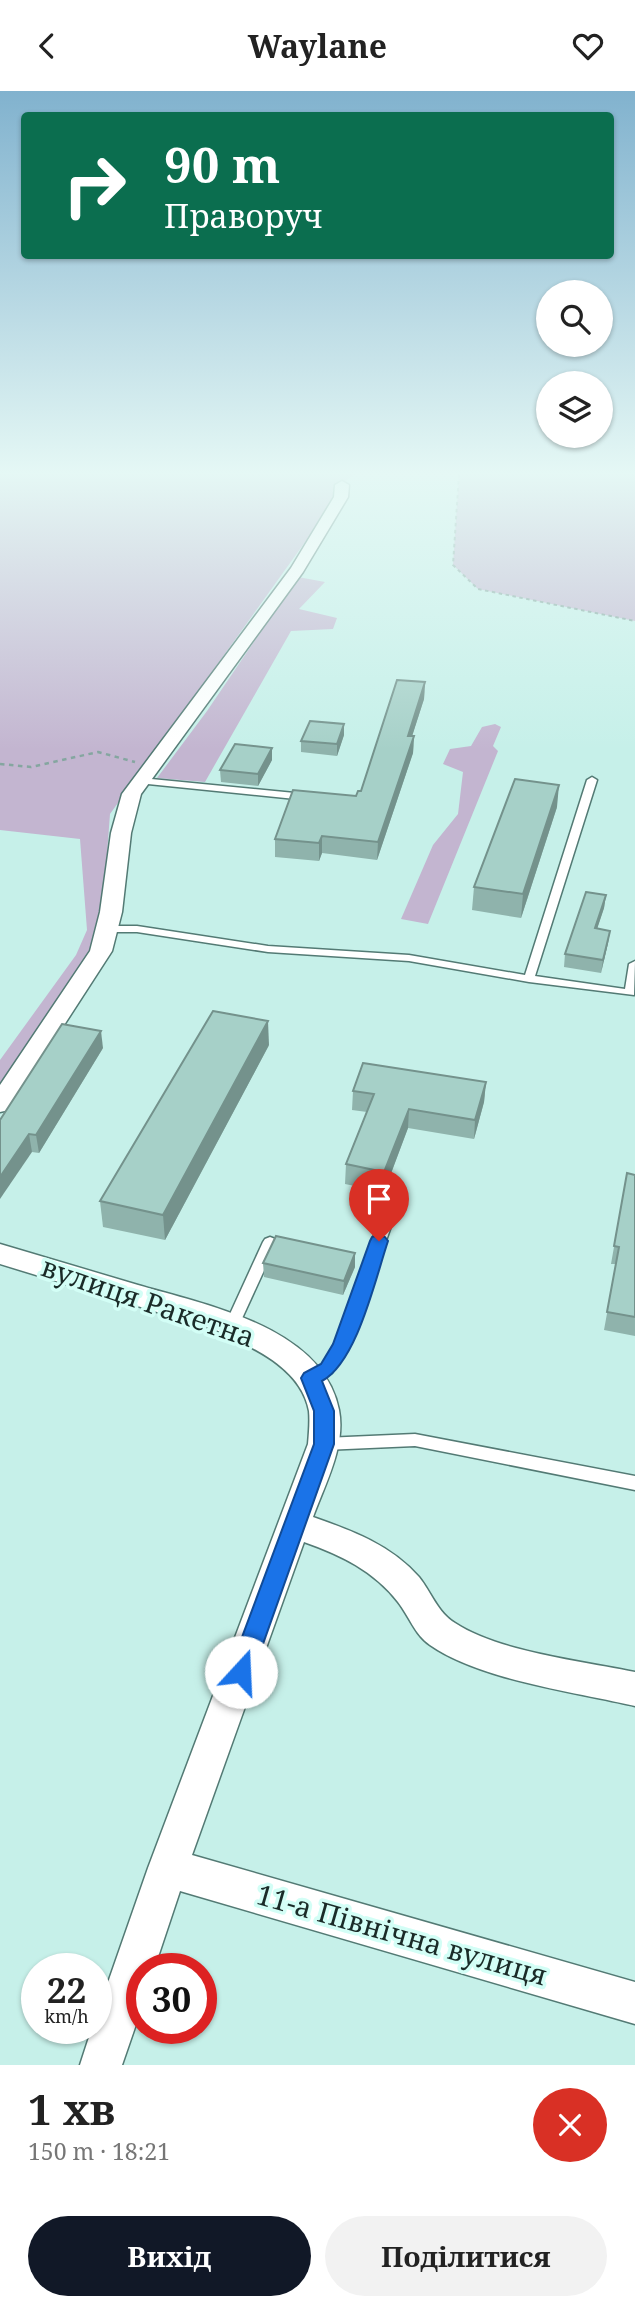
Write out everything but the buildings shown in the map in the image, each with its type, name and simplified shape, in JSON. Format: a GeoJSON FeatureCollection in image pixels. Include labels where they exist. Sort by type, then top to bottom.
{"type":"FeatureCollection","features":[{"type":"Feature","properties":{"kind":"street"},"geometry":{"type":"LineString","coordinates":[[0,1104],[101,951],[109,929],[122,817],[132,794],[300,566]]}},
{"type":"Feature","properties":{"kind":"street","name":"вулиця Ракетна"},"geometry":{"type":"LineString","coordinates":[[0,1254],[232,1325],[288,1355],[306,1370],[324,1411],[324,1444],[168,1868],[101,2065]]}},
{"type":"Feature","properties":{"kind":"street"},"geometry":{"type":"LineString","coordinates":[[295,1525],[359,1547],[390,1567],[440,1633],[461,1645],[497,1657],[635,1689]]}},
{"type":"Feature","properties":{"kind":"street","name":"11-а Північна вулиця"},"geometry":{"type":"LineString","coordinates":[[168,1868],[635,2003]]}},
{"type":"Feature","properties":{"kind":"lane"},"geometry":{"type":"LineString","coordinates":[[146,774],[313,798]]}},
{"type":"Feature","properties":{"kind":"lane"},"geometry":{"type":"LineString","coordinates":[[529,979],[592,780]]}},
{"type":"Feature","properties":{"kind":"lane"},"geometry":{"type":"LineString","coordinates":[[109,929],[137,929],[268,949],[409,958],[630,993],[635,964]]}},
{"type":"Feature","properties":{"kind":"lane"},"geometry":{"type":"LineString","coordinates":[[311,1378],[327,1369],[342,1346],[388,1215]]}},
{"type":"Feature","properties":{"kind":"lane"},"geometry":{"type":"LineString","coordinates":[[232,1325],[270,1242]]}},
{"type":"Feature","properties":{"kind":"lane"},"geometry":{"type":"LineString","coordinates":[[324,1444],[415,1440],[635,1483]]}},
{"type":"Feature","properties":{"kind":"path"},"geometry":{"type":"LineString","coordinates":[[454,566],[478,589],[635,621]]}},
{"type":"Feature","properties":{"kind":"path"},"geometry":{"type":"LineString","coordinates":[[0,764],[31,767],[98,752],[146,774]]}},
{"type":"Feature","properties":{"kind":"shaded area"},"geometry":{"type":"Polygon","coordinates":[[[0,566],[288,566],[110,814],[102,921],[88,957],[0,1086],[0,1060],[76,955],[87,930],[80,839],[0,830],[0,566]]]}},
{"type":"Feature","properties":{"kind":"shaded area"},"geometry":{"type":"Polygon","coordinates":[[[454,566],[635,566],[635,621],[478,589],[454,566]]]}},
{"type":"Feature","properties":{"kind":"shaded area"},"geometry":{"type":"Polygon","coordinates":[[[298,577],[325,582],[299,609],[337,618],[333,629],[291,631],[205,782],[157,778],[207,711],[298,577]]]}},
{"type":"Feature","properties":{"kind":"shaded area"},"geometry":{"type":"Polygon","coordinates":[[[495,724],[501,727],[493,746],[498,751],[428,924],[401,919],[433,845],[458,814],[463,772],[443,764],[450,749],[471,746],[482,727],[495,724]]]}},
{"type":"Feature","properties":{"kind":"route"},"geometry":{"type":"LineString","coordinates":[[241,1672],[324,1444],[324,1411],[311,1378],[327,1369],[342,1346],[379,1241]]}}]}
